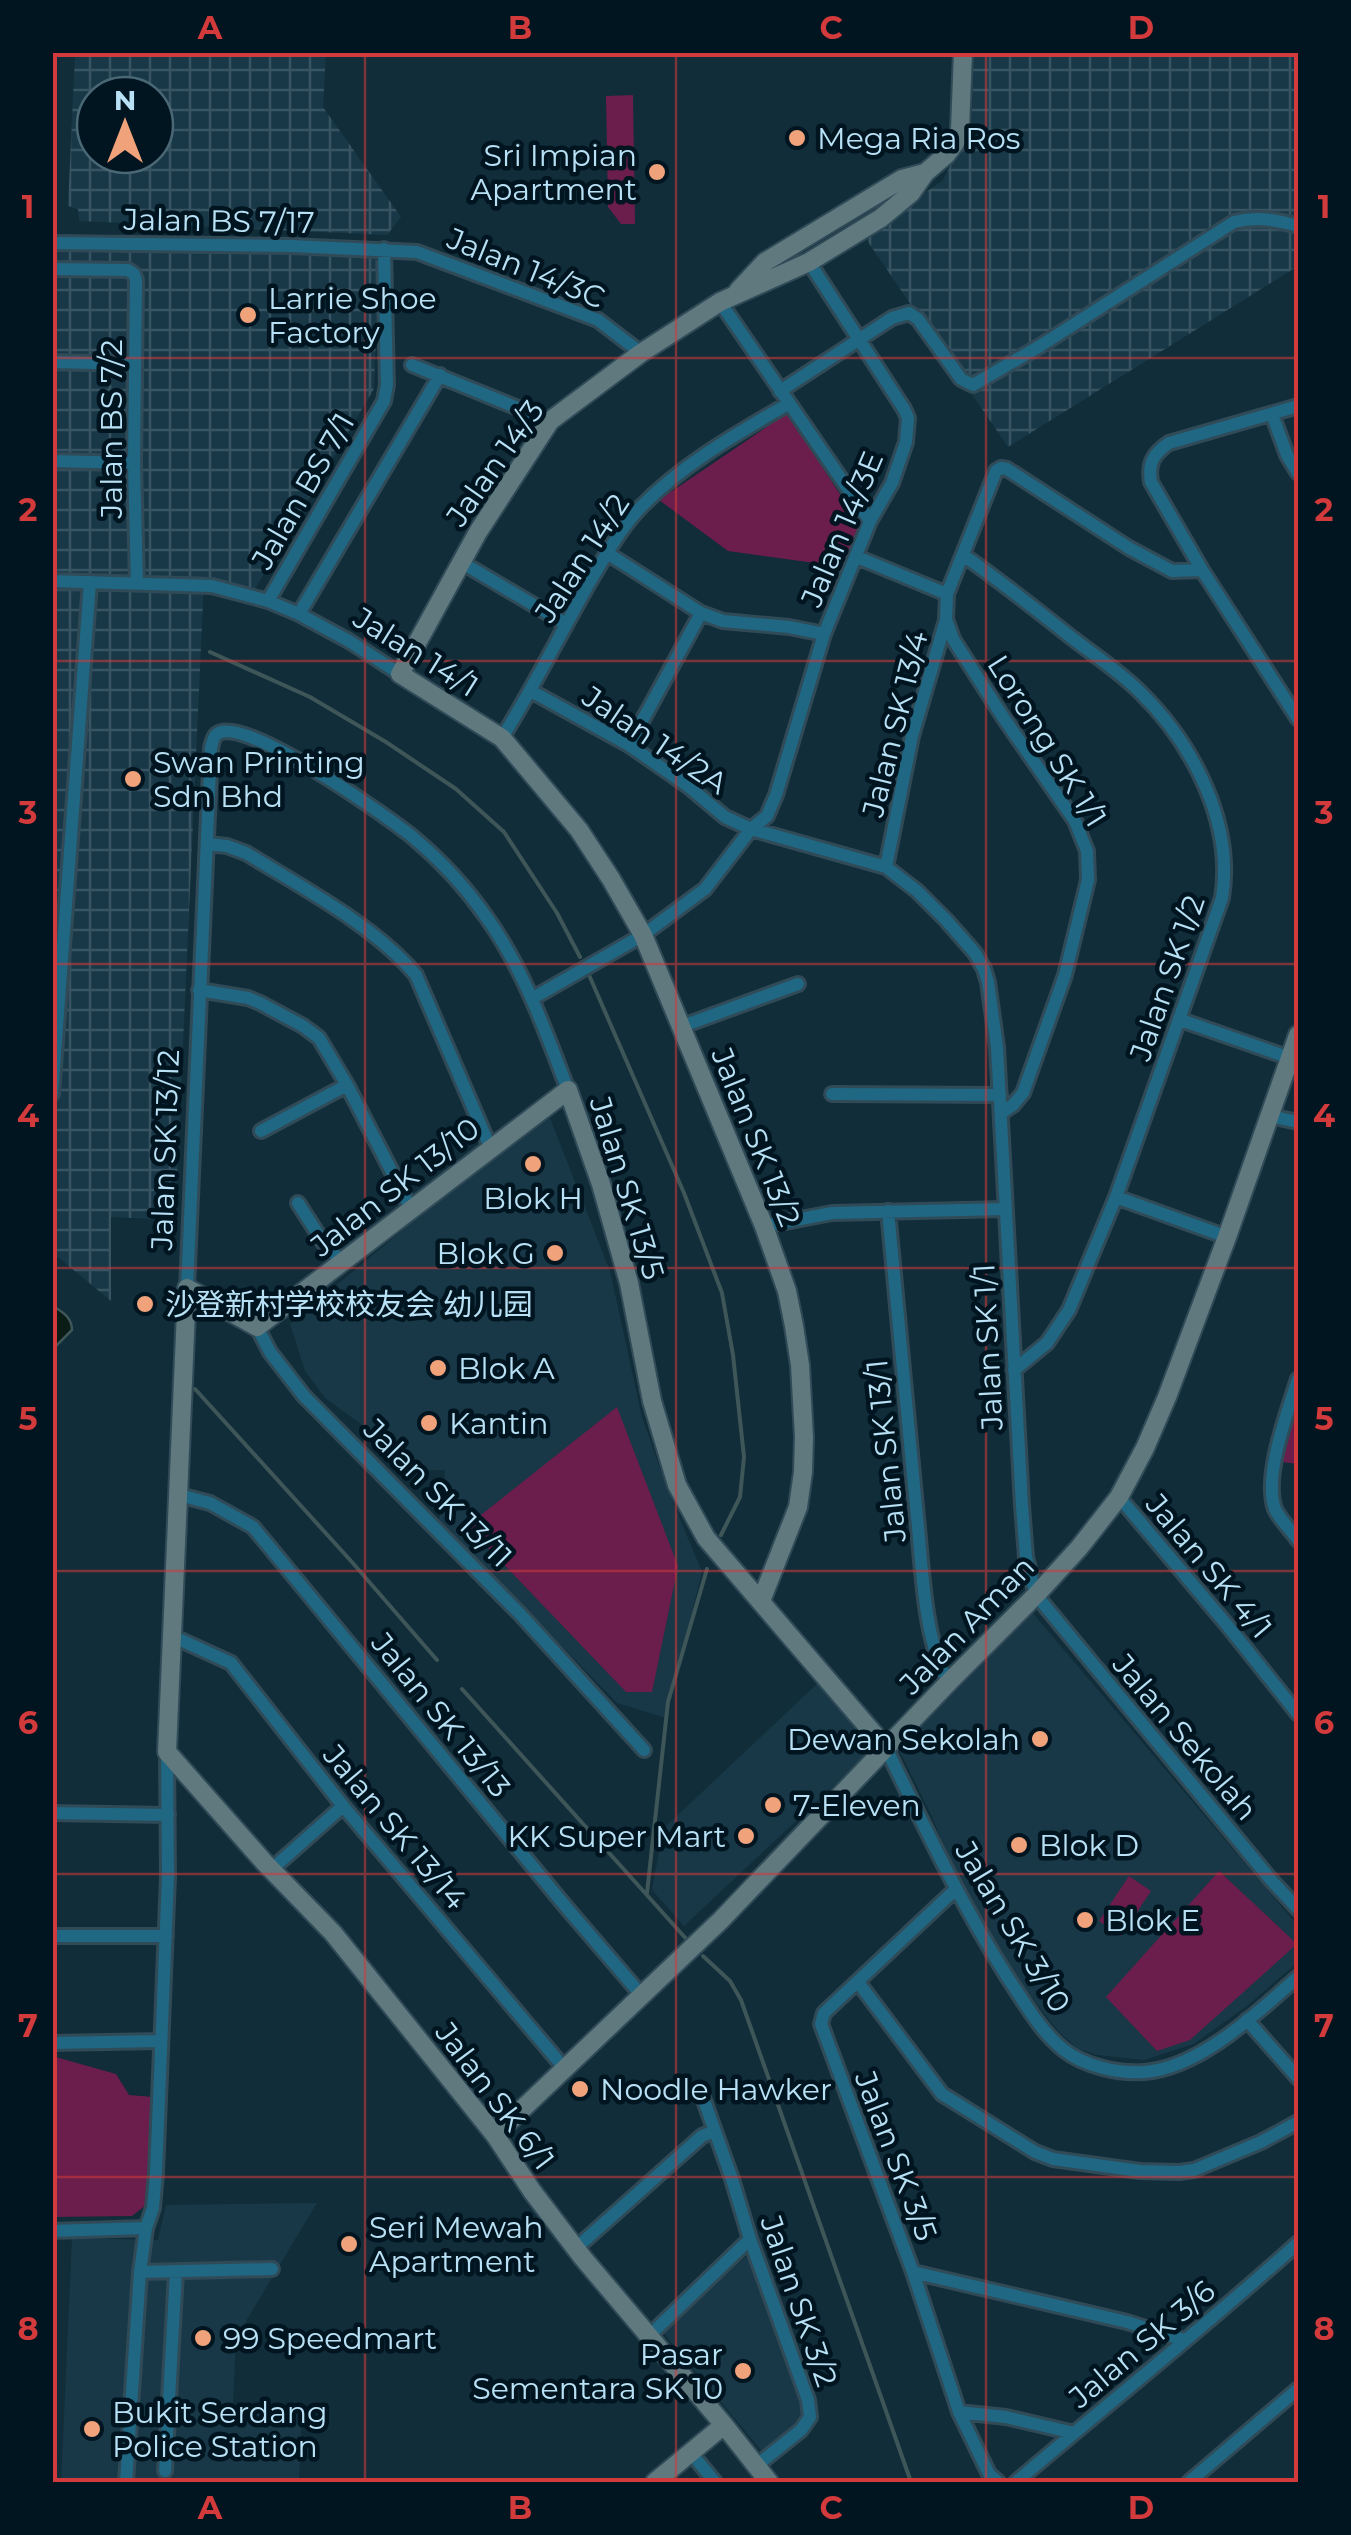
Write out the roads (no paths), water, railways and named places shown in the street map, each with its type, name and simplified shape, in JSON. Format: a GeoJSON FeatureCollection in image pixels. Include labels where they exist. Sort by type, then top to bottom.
{"type":"FeatureCollection","features":[{"type":"Feature","properties":{"kind":"street","name":"Jalan 14/3"},"geometry":{"type":"LineString","coordinates":[[400,674],[496,502],[550,420],[641,353],[728,298],[809,262],[881,218],[912,193],[925,173],[955,143],[960,129],[963,52]]}},
{"type":"Feature","properties":{"kind":"street","name":"Jalan 14/3"},"geometry":{"type":"LineString","coordinates":[[728,298],[765,262],[902,179],[925,173]]}},
{"type":"Feature","properties":{"kind":"street","name":"Jalan 14/2"},"geometry":{"type":"LineString","coordinates":[[502,738],[566,624],[636,512],[668,481],[892,318],[910,313],[918,318],[960,379],[973,384],[1040,346],[1234,222],[1268,218],[1298,226]]}},
{"type":"Feature","properties":{"kind":"street"},"geometry":{"type":"LineString","coordinates":[[773,278],[833,220]]}},
{"type":"Feature","properties":{"kind":"street","name":"Jalan BS 7/17"},"geometry":{"type":"LineString","coordinates":[[52,243],[384,250]]}},
{"type":"Feature","properties":{"kind":"street","name":"Jalan 14/3C"},"geometry":{"type":"LineString","coordinates":[[384,250],[417,252],[598,320],[641,353]]}},
{"type":"Feature","properties":{"kind":"street","name":"Jalan BS 7/1"},"geometry":{"type":"LineString","coordinates":[[52,581],[212,586],[268,601],[384,401],[388,386],[384,250]]}},
{"type":"Feature","properties":{"kind":"street","name":"Jalan 14/3E"},"geometry":{"type":"LineString","coordinates":[[751,829],[767,816],[776,795],[824,634],[870,521],[892,483],[906,442],[908,418],[809,262]]}},
{"type":"Feature","properties":{"kind":"street","name":"Jalan BS 7/2"},"geometry":{"type":"LineString","coordinates":[[52,269],[120,270],[134,274],[136,584]]}},
{"type":"Feature","properties":{"kind":"street"},"geometry":{"type":"LineString","coordinates":[[728,298],[784,397],[870,521]]}},
{"type":"Feature","properties":{"kind":"street"},"geometry":{"type":"LineString","coordinates":[[52,362],[135,364]]}},
{"type":"Feature","properties":{"kind":"street"},"geometry":{"type":"LineString","coordinates":[[412,365],[550,420]]}},
{"type":"Feature","properties":{"kind":"street"},"geometry":{"type":"LineString","coordinates":[[300,614],[440,375]]}},
{"type":"Feature","properties":{"kind":"street"},"geometry":{"type":"LineString","coordinates":[[1298,406],[1168,444],[1156,452],[1150,463],[1151,482],[1202,570],[1298,719]]}},
{"type":"Feature","properties":{"kind":"street"},"geometry":{"type":"LineString","coordinates":[[1272,414],[1298,473]]}},
{"type":"Feature","properties":{"kind":"street"},"geometry":{"type":"LineString","coordinates":[[52,461],[134,462]]}},
{"type":"Feature","properties":{"kind":"street"},"geometry":{"type":"LineString","coordinates":[[857,557],[946,594],[992,478],[1004,468],[1172,571],[1202,570]]}},
{"type":"Feature","properties":{"kind":"street"},"geometry":{"type":"LineString","coordinates":[[608,554],[701,613],[722,621],[824,634]]}},
{"type":"Feature","properties":{"kind":"street","name":"Jalan SK 1/2"},"geometry":{"type":"LineString","coordinates":[[963,555],[1137,689],[1167,721],[1205,787],[1226,857],[1222,898],[1116,1197],[1069,1310],[1047,1343],[1014,1370]]}},
{"type":"Feature","properties":{"kind":"street"},"geometry":{"type":"LineString","coordinates":[[461,562],[566,624]]}},
{"type":"Feature","properties":{"kind":"street"},"geometry":{"type":"LineString","coordinates":[[52,1094],[90,582]]}},
{"type":"Feature","properties":{"kind":"street","name":"Jalan SK 13/4"},"geometry":{"type":"LineString","coordinates":[[886,867],[912,736],[946,620],[946,594]]}},
{"type":"Feature","properties":{"kind":"street","name":"Jalan 14/1"},"geometry":{"type":"LineString","coordinates":[[268,601],[348,641],[502,738]]}},
{"type":"Feature","properties":{"kind":"street"},"geometry":{"type":"LineString","coordinates":[[628,745],[701,613]]}},
{"type":"Feature","properties":{"kind":"street","name":"Lorong SK 1/1"},"geometry":{"type":"LineString","coordinates":[[946,620],[953,639],[1002,718],[1076,821],[1087,851],[1088,880],[1065,975],[1023,1092],[1013,1106],[1001,1113]]}},
{"type":"Feature","properties":{"kind":"street","name":"Jalan 14/2A"},"geometry":{"type":"LineString","coordinates":[[531,691],[628,745],[725,817],[751,829]]}},
{"type":"Feature","properties":{"kind":"street","name":"Jalan SK 13/12"},"geometry":{"type":"LineString","coordinates":[[167,1752],[199,990],[212,748],[219,732]]}},
{"type":"Feature","properties":{"kind":"street","name":"Jalan SK 13/5"},"geometry":{"type":"LineString","coordinates":[[219,732],[235,732],[302,761],[361,798],[416,840],[453,876],[487,918],[533,998],[601,1184],[625,1269],[652,1401],[677,1484],[706,1538],[886,1748]]}},
{"type":"Feature","properties":{"kind":"street","name":"Jalan SK 13/2"},"geometry":{"type":"LineString","coordinates":[[502,738],[578,830],[612,879],[643,935],[764,1226],[786,1291],[800,1366],[804,1437],[798,1507],[761,1601]]}},
{"type":"Feature","properties":{"kind":"street"},"geometry":{"type":"LineString","coordinates":[[533,998],[643,935],[705,889],[751,829]]}},
{"type":"Feature","properties":{"kind":"street","name":"Jalan SK 1/1"},"geometry":{"type":"LineString","coordinates":[[751,829],[886,867],[946,920],[984,969],[992,1008],[1000,1095],[1026,1557],[1036,1595]]}},
{"type":"Feature","properties":{"kind":"street"},"geometry":{"type":"LineString","coordinates":[[208,844],[246,853],[378,938],[403,960],[416,975],[490,1147]]}},
{"type":"Feature","properties":{"kind":"street"},"geometry":{"type":"LineString","coordinates":[[680,1028],[798,984]]}},
{"type":"Feature","properties":{"kind":"street"},"geometry":{"type":"LineString","coordinates":[[199,990],[248,998],[319,1038],[411,1208]]}},
{"type":"Feature","properties":{"kind":"street"},"geometry":{"type":"LineString","coordinates":[[1180,1020],[1290,1058]]}},
{"type":"Feature","properties":{"kind":"street","name":"Jalan Aman"},"geometry":{"type":"LineString","coordinates":[[495,2135],[722,1920],[1036,1595],[1118,1497],[1167,1397],[1298,1035]]}},
{"type":"Feature","properties":{"kind":"street"},"geometry":{"type":"LineString","coordinates":[[261,1130],[347,1085]]}},
{"type":"Feature","properties":{"kind":"street","name":"Jalan SK 13/10"},"geometry":{"type":"LineString","coordinates":[[258,1327],[568,1090]]}},
{"type":"Feature","properties":{"kind":"street"},"geometry":{"type":"LineString","coordinates":[[832,1094],[1000,1095]]}},
{"type":"Feature","properties":{"kind":"street"},"geometry":{"type":"LineString","coordinates":[[1270,1116],[1298,1122]]}},
{"type":"Feature","properties":{"kind":"street"},"geometry":{"type":"LineString","coordinates":[[1116,1197],[1227,1237]]}},
{"type":"Feature","properties":{"kind":"street"},"geometry":{"type":"LineString","coordinates":[[298,1203],[323,1242],[343,1263]]}},
{"type":"Feature","properties":{"kind":"street"},"geometry":{"type":"LineString","coordinates":[[764,1226],[832,1212],[1006,1209]]}},
{"type":"Feature","properties":{"kind":"street","name":"Jalan SK 13/1"},"geometry":{"type":"LineString","coordinates":[[888,1211],[924,1578],[934,1654],[949,1682]]}},
{"type":"Feature","properties":{"kind":"street"},"geometry":{"type":"LineString","coordinates":[[187,1288],[258,1327]]}},
{"type":"Feature","properties":{"kind":"street","name":"Jalan SK 13/11"},"geometry":{"type":"LineString","coordinates":[[258,1327],[270,1352],[304,1396],[520,1614],[644,1750]]}},
{"type":"Feature","properties":{"kind":"street"},"geometry":{"type":"LineString","coordinates":[[1298,1379],[1272,1486],[1278,1514],[1298,1540]]}},
{"type":"Feature","properties":{"kind":"street","name":"Jalan SK 13/13"},"geometry":{"type":"LineString","coordinates":[[180,1495],[210,1503],[253,1526],[643,1996]]}},
{"type":"Feature","properties":{"kind":"street","name":"Jalan SK 4/1"},"geometry":{"type":"LineString","coordinates":[[1118,1497],[1298,1714]]}},
{"type":"Feature","properties":{"kind":"street","name":"Jalan Sekolah"},"geometry":{"type":"LineString","coordinates":[[1036,1595],[1298,1909]]}},
{"type":"Feature","properties":{"kind":"street","name":"Jalan SK 13/14"},"geometry":{"type":"LineString","coordinates":[[172,1636],[231,1663],[344,1806],[565,2069]]}},
{"type":"Feature","properties":{"kind":"street","name":"Jalan SK 3/10"},"geometry":{"type":"LineString","coordinates":[[886,1748],[956,1889],[995,1957],[1038,2024],[1066,2052],[1104,2068],[1144,2072],[1172,2066],[1198,2055],[1298,1976]]}},
{"type":"Feature","properties":{"kind":"street"},"geometry":{"type":"LineString","coordinates":[[126,2482],[140,2272],[153,2208],[166,1936],[167,1752]]}},
{"type":"Feature","properties":{"kind":"street","name":"Jalan SK 6/1"},"geometry":{"type":"LineString","coordinates":[[167,1752],[333,1933],[495,2135],[576,2248],[769,2482]]}},
{"type":"Feature","properties":{"kind":"street"},"geometry":{"type":"LineString","coordinates":[[272,1869],[344,1806]]}},
{"type":"Feature","properties":{"kind":"street"},"geometry":{"type":"LineString","coordinates":[[52,1813],[168,1815]]}},
{"type":"Feature","properties":{"kind":"street","name":"Jalan SK 3/5"},"geometry":{"type":"LineString","coordinates":[[956,1889],[821,2019],[959,2412],[989,2474],[998,2482]]}},
{"type":"Feature","properties":{"kind":"street"},"geometry":{"type":"LineString","coordinates":[[52,1936],[166,1936]]}},
{"type":"Feature","properties":{"kind":"street"},"geometry":{"type":"LineString","coordinates":[[858,1982],[942,2094],[1052,2159],[1140,2171],[1194,2170],[1298,2122]]}},
{"type":"Feature","properties":{"kind":"street"},"geometry":{"type":"LineString","coordinates":[[1247,2020],[1298,2078]]}},
{"type":"Feature","properties":{"kind":"street"},"geometry":{"type":"LineString","coordinates":[[52,2043],[160,2041]]}},
{"type":"Feature","properties":{"kind":"street","name":"Jalan SK 3/2"},"geometry":{"type":"LineString","coordinates":[[701,2092],[808,2400],[810,2417],[801,2430],[756,2466]]}},
{"type":"Feature","properties":{"kind":"street"},"geometry":{"type":"LineString","coordinates":[[576,2248],[702,2136],[715,2131]]}},
{"type":"Feature","properties":{"kind":"street"},"geometry":{"type":"LineString","coordinates":[[52,2231],[146,2228]]}},
{"type":"Feature","properties":{"kind":"street"},"geometry":{"type":"LineString","coordinates":[[649,2336],[750,2239]]}},
{"type":"Feature","properties":{"kind":"street","name":"Jalan SK 3/6"},"geometry":{"type":"LineString","coordinates":[[1016,2482],[1298,2242]]}},
{"type":"Feature","properties":{"kind":"street"},"geometry":{"type":"LineString","coordinates":[[140,2272],[272,2269]]}},
{"type":"Feature","properties":{"kind":"street"},"geometry":{"type":"LineString","coordinates":[[165,2471],[176,2272]]}},
{"type":"Feature","properties":{"kind":"street"},"geometry":{"type":"LineString","coordinates":[[913,2272],[1127,2322],[1184,2340]]}},
{"type":"Feature","properties":{"kind":"street"},"geometry":{"type":"LineString","coordinates":[[1190,2482],[1298,2388]]}},
{"type":"Feature","properties":{"kind":"street"},"geometry":{"type":"LineString","coordinates":[[959,2412],[1006,2417],[1074,2433]]}},
{"type":"Feature","properties":{"kind":"street"},"geometry":{"type":"LineString","coordinates":[[655,2482],[724,2425]]}},
{"type":"Feature","properties":{"kind":"street"},"geometry":{"type":"LineString","coordinates":[[691,2453],[715,2482]]}},
{"type":"Feature","properties":{"kind":"waterway"},"geometry":{"type":"LineString","coordinates":[[210,652],[310,697],[456,789],[504,832],[557,913],[580,957]]}},
{"type":"Feature","properties":{"kind":"waterway"},"geometry":{"type":"LineString","coordinates":[[589,975],[684,1193],[722,1293],[744,1457],[740,1497],[721,1535]]}},
{"type":"Feature","properties":{"kind":"waterway"},"geometry":{"type":"LineString","coordinates":[[195,1389],[437,1660]]}},
{"type":"Feature","properties":{"kind":"waterway"},"geometry":{"type":"LineString","coordinates":[[647,1893],[668,1702],[707,1569]]}},
{"type":"Feature","properties":{"kind":"waterway"},"geometry":{"type":"LineString","coordinates":[[462,1689],[689,1942]]}},
{"type":"Feature","properties":{"kind":"waterway"},"geometry":{"type":"LineString","coordinates":[[703,1956],[730,1981],[741,2000],[911,2482]]}},
{"type":"Feature","properties":{"kind":"place","name":"Mega Ria Ros"},"geometry":{"type":"Point","coordinates":[797,138]}},
{"type":"Feature","properties":{"kind":"place","name":"Sri Impian Apartment"},"geometry":{"type":"Point","coordinates":[657,172]}},
{"type":"Feature","properties":{"kind":"place","name":"Larrie Shoe Factory"},"geometry":{"type":"Point","coordinates":[248,315]}},
{"type":"Feature","properties":{"kind":"place","name":"Swan Printing Sdn Bhd"},"geometry":{"type":"Point","coordinates":[133,779]}},
{"type":"Feature","properties":{"kind":"place","name":"Blok H"},"geometry":{"type":"Point","coordinates":[533,1164]}},
{"type":"Feature","properties":{"kind":"place","name":"Blok G"},"geometry":{"type":"Point","coordinates":[555,1253]}},
{"type":"Feature","properties":{"kind":"place","name":"沙登新村学校校友会 幼儿园"},"geometry":{"type":"Point","coordinates":[145,1304]}},
{"type":"Feature","properties":{"kind":"place","name":"Blok A"},"geometry":{"type":"Point","coordinates":[438,1368]}},
{"type":"Feature","properties":{"kind":"place","name":"Kantin"},"geometry":{"type":"Point","coordinates":[429,1423]}},
{"type":"Feature","properties":{"kind":"place","name":"Dewan Sekolah"},"geometry":{"type":"Point","coordinates":[1040,1739]}},
{"type":"Feature","properties":{"kind":"place","name":"7-Eleven"},"geometry":{"type":"Point","coordinates":[773,1805]}},
{"type":"Feature","properties":{"kind":"place","name":"KK Super Mart"},"geometry":{"type":"Point","coordinates":[746,1836]}},
{"type":"Feature","properties":{"kind":"place","name":"Blok D"},"geometry":{"type":"Point","coordinates":[1019,1845]}},
{"type":"Feature","properties":{"kind":"place","name":"Blok E"},"geometry":{"type":"Point","coordinates":[1085,1920]}},
{"type":"Feature","properties":{"kind":"place","name":"Noodle Hawker"},"geometry":{"type":"Point","coordinates":[580,2089]}},
{"type":"Feature","properties":{"kind":"place","name":"Seri Mewah Apartment"},"geometry":{"type":"Point","coordinates":[349,2244]}},
{"type":"Feature","properties":{"kind":"place","name":"99 Speedmart"},"geometry":{"type":"Point","coordinates":[203,2338]}},
{"type":"Feature","properties":{"kind":"place","name":"Pasar Sementara SK 10"},"geometry":{"type":"Point","coordinates":[743,2371]}},
{"type":"Feature","properties":{"kind":"place","name":"Bukit Serdang Police Station"},"geometry":{"type":"Point","coordinates":[92,2429]}}]}
